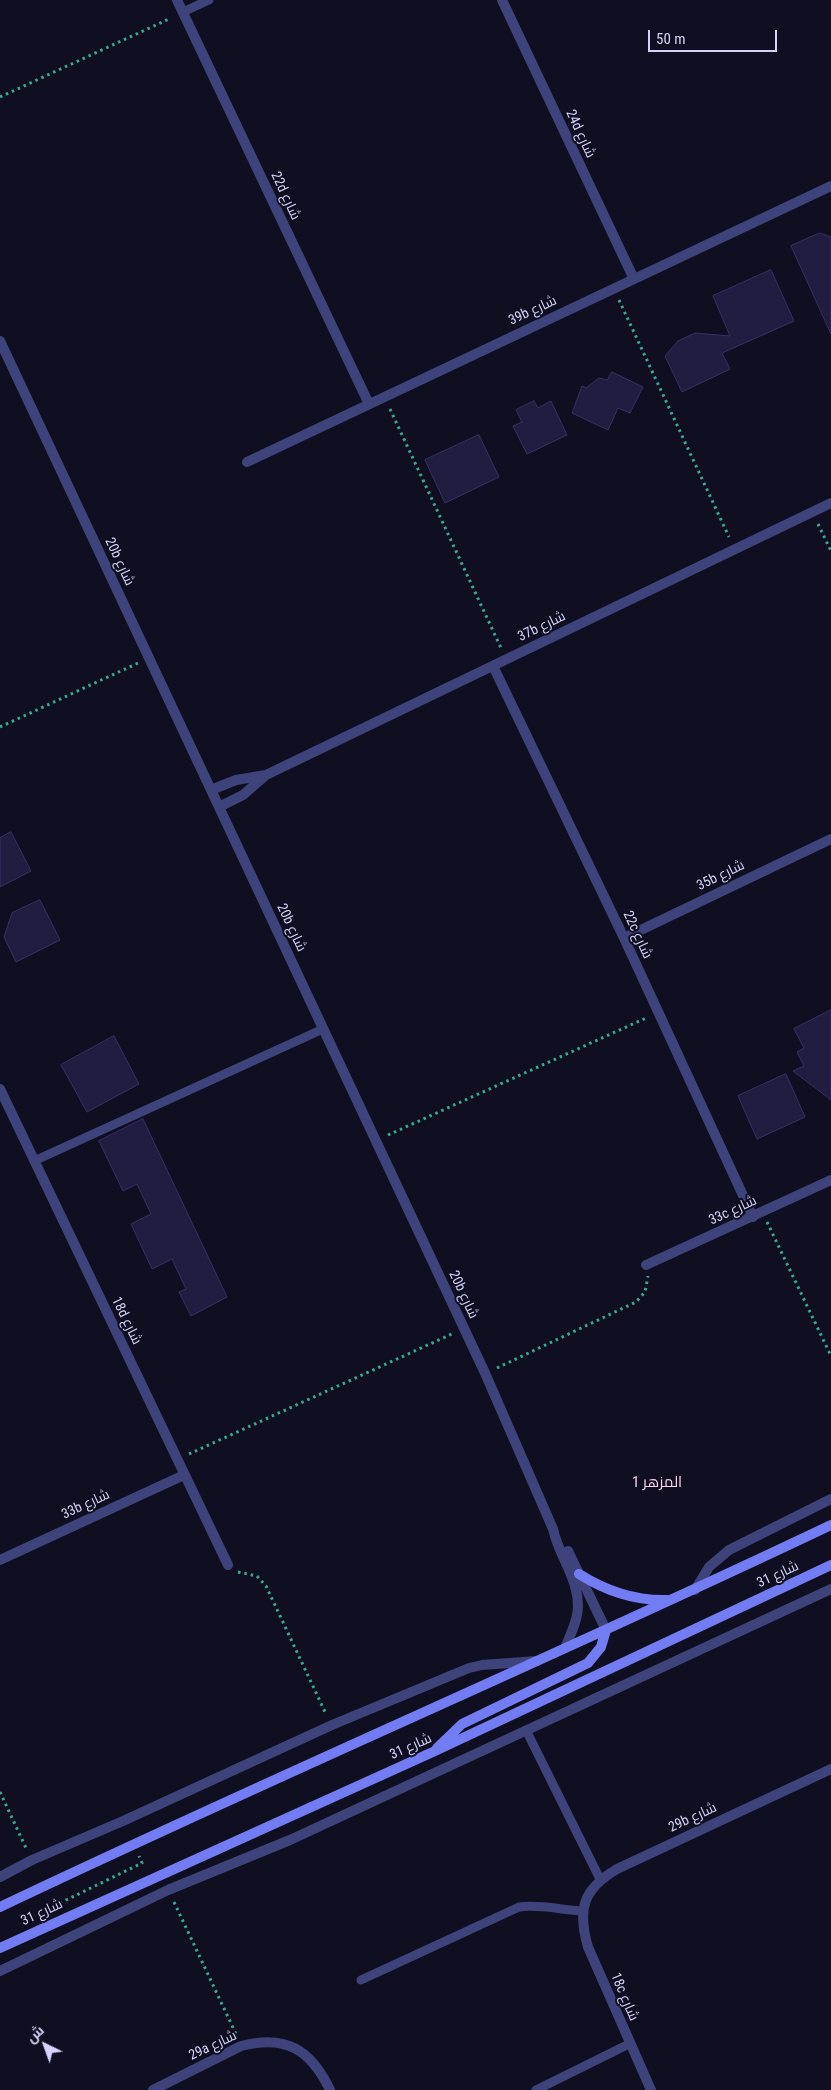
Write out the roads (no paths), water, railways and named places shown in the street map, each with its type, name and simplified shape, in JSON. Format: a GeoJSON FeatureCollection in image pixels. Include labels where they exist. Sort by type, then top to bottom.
{"type":"FeatureCollection","features":[{"type":"Feature","properties":{"kind":"street","name":"22d شارع"},"geometry":{"type":"LineString","coordinates":[[177,0],[369,404]]}},
{"type":"Feature","properties":{"kind":"street","name":"24d شارع"},"geometry":{"type":"LineString","coordinates":[[502,0],[634,279]]}},
{"type":"Feature","properties":{"kind":"street","name":"39b شارع"},"geometry":{"type":"LineString","coordinates":[[247,462],[831,186]]}},
{"type":"Feature","properties":{"kind":"street","name":"20b شارع"},"geometry":{"type":"LineString","coordinates":[[0,341],[485,1373],[553,1529],[572,1578],[578,1602],[577,1614],[565,1648]]}},
{"type":"Feature","properties":{"kind":"street","name":"37b شارع"},"geometry":{"type":"LineString","coordinates":[[219,807],[243,795],[266,775],[831,503]]}},
{"type":"Feature","properties":{"kind":"street","name":"22c شارع"},"geometry":{"type":"LineString","coordinates":[[493,666],[624,938],[657,1013],[758,1215]]}},
{"type":"Feature","properties":{"kind":"street","name":"37b شارع"},"geometry":{"type":"LineString","coordinates":[[211,790],[236,780],[266,775]]}},
{"type":"Feature","properties":{"kind":"street","name":"35b شارع"},"geometry":{"type":"LineString","coordinates":[[624,938],[831,839]]}},
{"type":"Feature","properties":{"kind":"street","name":"18d شارع"},"geometry":{"type":"LineString","coordinates":[[0,1089],[228,1565]]}},
{"type":"Feature","properties":{"kind":"street","name":"33c شارع"},"geometry":{"type":"LineString","coordinates":[[646,1265],[831,1180]]}},
{"type":"Feature","properties":{"kind":"street","name":"33b شارع"},"geometry":{"type":"LineString","coordinates":[[0,1560],[184,1475]]}},
{"type":"Feature","properties":{"kind":"street"},"geometry":{"type":"LineString","coordinates":[[695,1590],[709,1567],[729,1550],[831,1499]]}},
{"type":"Feature","properties":{"kind":"street","name":"شارع 31"},"geometry":{"type":"LineString","coordinates":[[0,1907],[133,1844],[695,1590],[831,1525]]}},
{"type":"Feature","properties":{"kind":"street","name":"20b شارع"},"geometry":{"type":"LineString","coordinates":[[553,1529],[568,1552],[606,1630]]}},
{"type":"Feature","properties":{"kind":"street","name":"شارع 31"},"geometry":{"type":"LineString","coordinates":[[0,1948],[435,1751],[831,1565]]}},
{"type":"Feature","properties":{"kind":"street"},"geometry":{"type":"LineString","coordinates":[[579,1574],[608,1590],[624,1595],[640,1599],[673,1600]]}},
{"type":"Feature","properties":{"kind":"street"},"geometry":{"type":"LineString","coordinates":[[0,1971],[168,1890],[282,1843],[831,1589]]}},
{"type":"Feature","properties":{"kind":"street"},"geometry":{"type":"LineString","coordinates":[[435,1751],[443,1740],[462,1724],[588,1663],[601,1647],[606,1630]]}},
{"type":"Feature","properties":{"kind":"street"},"geometry":{"type":"LineString","coordinates":[[0,1877],[32,1860],[123,1821],[332,1725],[469,1668],[482,1665],[538,1661]]}},
{"type":"Feature","properties":{"kind":"street","name":"29b شارع"},"geometry":{"type":"LineString","coordinates":[[600,1879],[831,1769]]}},
{"type":"Feature","properties":{"kind":"street"},"geometry":{"type":"LineString","coordinates":[[583,1911],[589,1894],[600,1879]]}},
{"type":"Feature","properties":{"kind":"street","name":"18c شارع"},"geometry":{"type":"LineString","coordinates":[[583,1911],[583,1929],[588,1947],[650,2090]]}},
{"type":"Feature","properties":{"kind":"street","name":"29a شارع"},"geometry":{"type":"LineString","coordinates":[[153,2090],[241,2046],[256,2042],[288,2045],[308,2055],[321,2070],[330,2090]]}},
{"type":"Feature","properties":{"kind":"lane"},"geometry":{"type":"LineString","coordinates":[[183,12],[209,0]]}},
{"type":"Feature","properties":{"kind":"lane"},"geometry":{"type":"LineString","coordinates":[[34,1161],[323,1029]]}},
{"type":"Feature","properties":{"kind":"lane"},"geometry":{"type":"LineString","coordinates":[[526,1730],[600,1879]]}},
{"type":"Feature","properties":{"kind":"lane"},"geometry":{"type":"LineString","coordinates":[[361,1980],[519,1907],[540,1906],[550,1909],[583,1911]]}},
{"type":"Feature","properties":{"kind":"lane"},"geometry":{"type":"LineString","coordinates":[[536,2090],[629,2044]]}},
{"type":"Feature","properties":{"kind":"district","name":"المزهر 1"},"geometry":{"type":"Point","coordinates":[657,1483]}}]}
